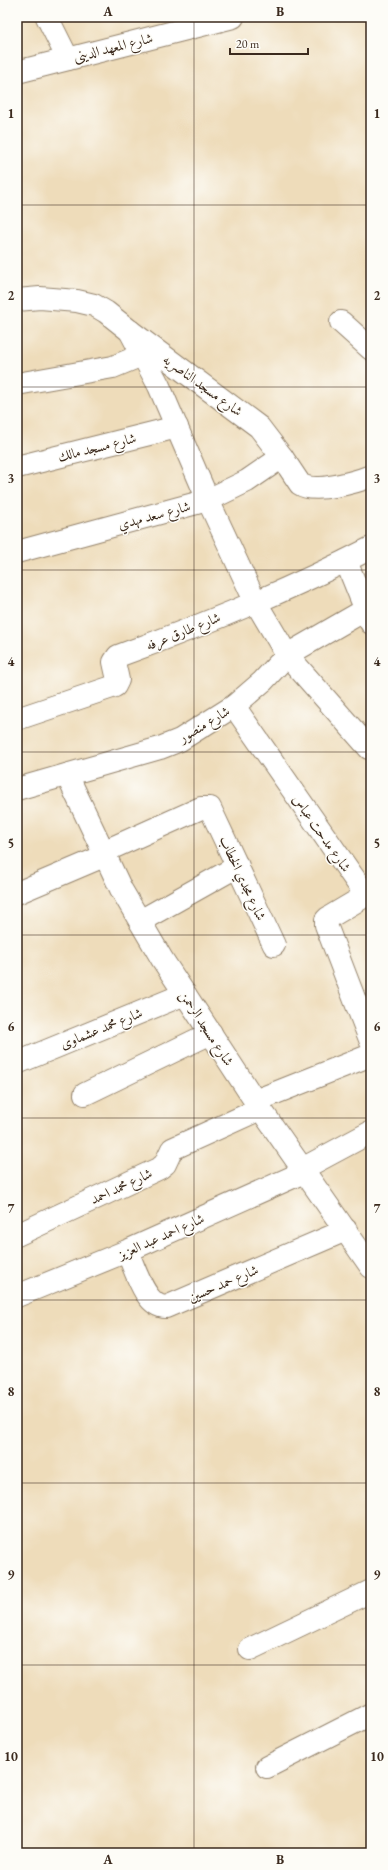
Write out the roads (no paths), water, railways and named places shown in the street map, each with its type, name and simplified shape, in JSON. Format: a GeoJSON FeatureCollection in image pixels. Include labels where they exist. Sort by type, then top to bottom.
{"type":"FeatureCollection","features":[{"type":"Feature","properties":{"kind":"street"},"geometry":{"type":"LineString","coordinates":[[47,17],[68,59]]}},
{"type":"Feature","properties":{"kind":"street","name":"شارع المعهد الدينى"},"geometry":{"type":"LineString","coordinates":[[17,72],[233,17]]}},
{"type":"Feature","properties":{"kind":"street","name":"شارع مسجد الناصريه"},"geometry":{"type":"LineString","coordinates":[[17,300],[40,298],[77,301],[94,305],[117,319],[130,331],[252,421],[266,435],[300,484],[308,488],[345,484],[371,476]]}},
{"type":"Feature","properties":{"kind":"street"},"geometry":{"type":"LineString","coordinates":[[341,322],[371,349]]}},
{"type":"Feature","properties":{"kind":"street"},"geometry":{"type":"LineString","coordinates":[[130,331],[177,427],[208,500],[255,601],[287,656],[369,748]]}},
{"type":"Feature","properties":{"kind":"street"},"geometry":{"type":"LineString","coordinates":[[17,384],[114,367],[142,355]]}},
{"type":"Feature","properties":{"kind":"street","name":"شارع مسجد مالك"},"geometry":{"type":"LineString","coordinates":[[17,467],[177,427]]}},
{"type":"Feature","properties":{"kind":"street","name":"شارع سعد مهدي"},"geometry":{"type":"LineString","coordinates":[[17,552],[208,500],[247,481],[282,457]]}},
{"type":"Feature","properties":{"kind":"street","name":"شارع طارق عرفه"},"geometry":{"type":"LineString","coordinates":[[17,719],[115,686],[118,680],[114,662],[118,656],[192,629],[346,561],[371,548]]}},
{"type":"Feature","properties":{"kind":"street"},"geometry":{"type":"LineString","coordinates":[[346,561],[368,617]]}},
{"type":"Feature","properties":{"kind":"street","name":"شارع منصور"},"geometry":{"type":"LineString","coordinates":[[17,789],[167,746],[180,740],[234,706],[263,682],[287,656],[368,617]]}},
{"type":"Feature","properties":{"kind":"street","name":"شارع مدحت عباس"},"geometry":{"type":"LineString","coordinates":[[234,706],[363,891],[363,895],[360,899],[326,920],[326,925],[365,1009],[371,1042]]}},
{"type":"Feature","properties":{"kind":"street","name":"شارع مسجد الرحمن"},"geometry":{"type":"LineString","coordinates":[[67,775],[104,854],[140,921],[185,994],[258,1105],[371,1267]]}},
{"type":"Feature","properties":{"kind":"street","name":"شارع مجدي الخطاب"},"geometry":{"type":"LineString","coordinates":[[104,854],[206,807],[212,811],[274,945]]}},
{"type":"Feature","properties":{"kind":"street"},"geometry":{"type":"LineString","coordinates":[[17,893],[104,854]]}},
{"type":"Feature","properties":{"kind":"street"},"geometry":{"type":"LineString","coordinates":[[140,921],[238,866]]}},
{"type":"Feature","properties":{"kind":"street","name":"شارع محمد عشماوى"},"geometry":{"type":"LineString","coordinates":[[17,1063],[185,994]]}},
{"type":"Feature","properties":{"kind":"street"},"geometry":{"type":"LineString","coordinates":[[85,1094],[211,1034]]}},
{"type":"Feature","properties":{"kind":"street","name":"شارع محمد احمد"},"geometry":{"type":"LineString","coordinates":[[17,1234],[160,1168],[164,1164],[172,1149],[258,1105],[371,1054]]}},
{"type":"Feature","properties":{"kind":"street","name":"شارع احمد عبد العزيز"},"geometry":{"type":"LineString","coordinates":[[17,1296],[127,1251],[303,1170],[371,1132]]}},
{"type":"Feature","properties":{"kind":"street","name":"شارع حمد حسين"},"geometry":{"type":"LineString","coordinates":[[127,1251],[148,1297],[160,1307],[166,1307],[346,1230]]}},
{"type":"Feature","properties":{"kind":"street"},"geometry":{"type":"LineString","coordinates":[[250,1649],[371,1592]]}},
{"type":"Feature","properties":{"kind":"street"},"geometry":{"type":"LineString","coordinates":[[266,1767],[371,1714]]}}]}
